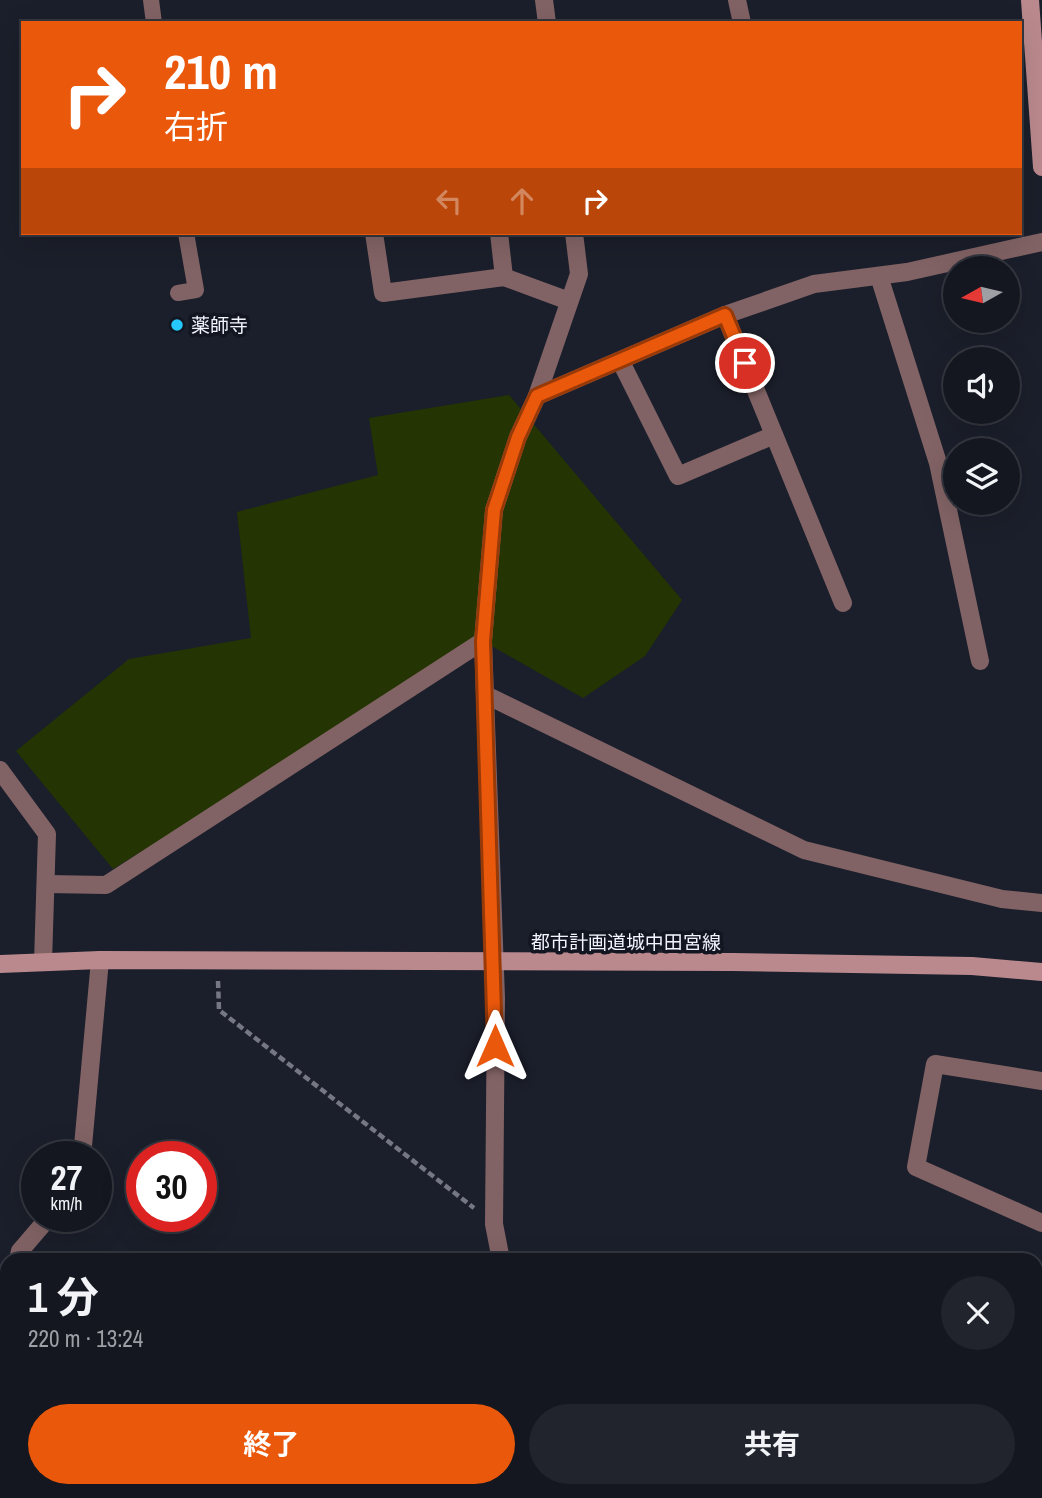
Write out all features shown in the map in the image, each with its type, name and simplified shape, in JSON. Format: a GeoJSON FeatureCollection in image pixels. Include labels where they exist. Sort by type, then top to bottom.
{"type":"FeatureCollection","features":[{"type":"Feature","properties":{"kind":"street"},"geometry":{"type":"LineString","coordinates":[[544,0],[547,21]]}},
{"type":"Feature","properties":{"kind":"street"},"geometry":{"type":"LineString","coordinates":[[737,0],[742,21]]}},
{"type":"Feature","properties":{"kind":"street"},"geometry":{"type":"LineString","coordinates":[[1030,0],[1037,58],[1042,167]]}},
{"type":"Feature","properties":{"kind":"street"},"geometry":{"type":"LineString","coordinates":[[374,235],[383,293],[504,277],[569,301]]}},
{"type":"Feature","properties":{"kind":"street"},"geometry":{"type":"LineString","coordinates":[[499,235],[504,277]]}},
{"type":"Feature","properties":{"kind":"street"},"geometry":{"type":"LineString","coordinates":[[500,1253],[494,1224],[495,964],[483,641],[494,510],[518,437],[537,396],[579,275],[577,235]]}},
{"type":"Feature","properties":{"kind":"street"},"geometry":{"type":"LineString","coordinates":[[537,396],[725,315],[814,284],[879,276],[1042,242]]}},
{"type":"Feature","properties":{"kind":"street"},"geometry":{"type":"LineString","coordinates":[[879,276],[938,463],[980,661]]}},
{"type":"Feature","properties":{"kind":"street"},"geometry":{"type":"LineString","coordinates":[[725,315],[843,603]]}},
{"type":"Feature","properties":{"kind":"street"},"geometry":{"type":"LineString","coordinates":[[621,362],[678,475],[774,435]]}},
{"type":"Feature","properties":{"kind":"street"},"geometry":{"type":"LineString","coordinates":[[47,884],[106,885],[483,641]]}},
{"type":"Feature","properties":{"kind":"street"},"geometry":{"type":"LineString","coordinates":[[486,695],[804,850],[1002,899],[1042,903]]}},
{"type":"Feature","properties":{"kind":"street"},"geometry":{"type":"LineString","coordinates":[[0,770],[47,834],[43,962]]}},
{"type":"Feature","properties":{"kind":"street"},"geometry":{"type":"LineString","coordinates":[[83,1141],[100,960]]}},
{"type":"Feature","properties":{"kind":"street","name":"都市計画道城中田宮線"},"geometry":{"type":"LineString","coordinates":[[0,964],[100,960],[495,964],[759,963],[972,966],[1042,972]]}},
{"type":"Feature","properties":{"kind":"street"},"geometry":{"type":"LineString","coordinates":[[1042,1081],[935,1064],[916,1167],[1042,1223]]}},
{"type":"Feature","properties":{"kind":"street"},"geometry":{"type":"LineString","coordinates":[[20,1253],[36,1232]]}},
{"type":"Feature","properties":{"kind":"lane"},"geometry":{"type":"LineString","coordinates":[[151,0],[154,21]]}},
{"type":"Feature","properties":{"kind":"lane"},"geometry":{"type":"LineString","coordinates":[[178,293],[196,290],[186,235]]}},
{"type":"Feature","properties":{"kind":"path"},"geometry":{"type":"LineString","coordinates":[[217,961],[219,1010],[494,1224]]}},
{"type":"Feature","properties":{"kind":"green space"},"geometry":{"type":"Polygon","coordinates":[[[509,395],[682,600],[645,656],[583,698],[483,641],[113,869],[16,751],[129,659],[251,638],[237,512],[378,475],[369,418],[509,395]]]}},
{"type":"Feature","properties":{"kind":"place","name":"薬師寺"},"geometry":{"type":"Point","coordinates":[177,325]}},
{"type":"Feature","properties":{"kind":"route"},"geometry":{"type":"LineString","coordinates":[[495,1046],[495,964],[483,641],[494,510],[518,437],[537,396],[725,315],[745,363]]}}]}
